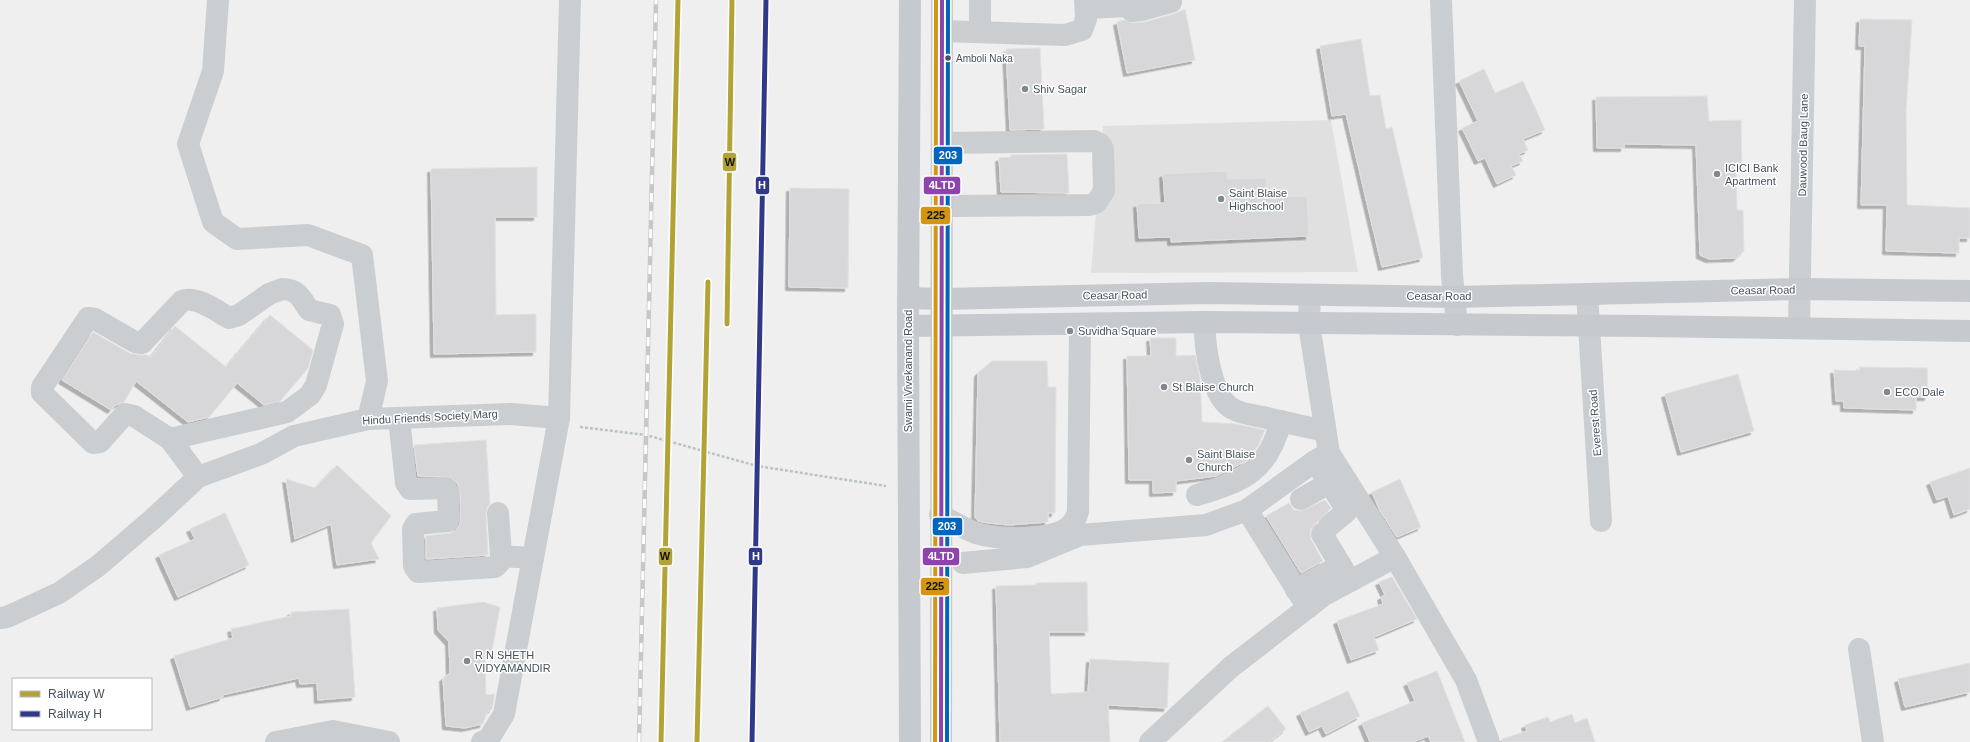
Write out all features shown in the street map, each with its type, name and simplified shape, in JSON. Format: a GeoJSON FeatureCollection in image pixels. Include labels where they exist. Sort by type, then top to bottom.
{"type":"FeatureCollection","features":[{"type":"Feature","properties":{"kind":"main road","name":"Swami Vivekanand Road"},"geometry":{"type":"LineString","coordinates":[[910,0],[908,298],[910,742]]}},
{"type":"Feature","properties":{"kind":"main road"},"geometry":{"type":"LineString","coordinates":[[941,742],[940,515],[943,206],[942,0]]}},
{"type":"Feature","properties":{"kind":"main road","name":"Ceasar Road"},"geometry":{"type":"LineString","coordinates":[[908,298],[942,299],[1208,293],[1455,297],[1801,289],[1970,290]]}},
{"type":"Feature","properties":{"kind":"main road"},"geometry":{"type":"LineString","coordinates":[[908,326],[942,327],[1206,322],[1589,325],[1970,331]]}},
{"type":"Feature","properties":{"kind":"main road"},"geometry":{"type":"LineString","coordinates":[[909,568],[940,568]]}},
{"type":"Feature","properties":{"kind":"street"},"geometry":{"type":"LineString","coordinates":[[218,0],[213,72],[188,144],[212,222],[237,239],[308,235],[362,255],[377,381],[368,419]]}},
{"type":"Feature","properties":{"kind":"street"},"geometry":{"type":"LineString","coordinates":[[482,742],[488,740],[504,714],[559,418],[570,0]]}},
{"type":"Feature","properties":{"kind":"street"},"geometry":{"type":"LineString","coordinates":[[980,0],[980,32]]}},
{"type":"Feature","properties":{"kind":"street"},"geometry":{"type":"LineString","coordinates":[[1441,0],[1452,275],[1455,297],[1456,325]]}},
{"type":"Feature","properties":{"kind":"street","name":"Dauwood Baug Lane"},"geometry":{"type":"LineString","coordinates":[[1799,328],[1801,289],[1805,0]]}},
{"type":"Feature","properties":{"kind":"street"},"geometry":{"type":"LineString","coordinates":[[942,32],[1065,35],[1082,30],[1086,19],[1085,4],[1132,3],[1132,11],[1142,10],[1171,2]]}},
{"type":"Feature","properties":{"kind":"street"},"geometry":{"type":"LineString","coordinates":[[942,143],[1094,141],[1100,144],[1103,149],[1104,191],[1096,203],[1089,205],[943,206]]}},
{"type":"Feature","properties":{"kind":"street"},"geometry":{"type":"LineString","coordinates":[[170,439],[287,412],[310,395],[316,385],[334,324],[330,315],[309,310],[300,294],[289,289],[276,290],[239,315],[229,318],[195,300],[186,299],[142,343],[135,342],[95,319],[88,318],[42,387],[42,393],[93,443],[100,442],[121,418],[130,414],[170,439],[198,477]]}},
{"type":"Feature","properties":{"kind":"street"},"geometry":{"type":"LineString","coordinates":[[1310,294],[1309,324],[1325,431],[1322,457],[1329,483],[1345,507],[1346,512],[1325,530],[1346,573]]}},
{"type":"Feature","properties":{"kind":"street","name":"Everest Road"},"geometry":{"type":"LineString","coordinates":[[1587,294],[1601,521]]}},
{"type":"Feature","properties":{"kind":"street"},"geometry":{"type":"LineString","coordinates":[[1206,322],[1206,342],[1212,376],[1221,398],[1233,409],[1325,431]]}},
{"type":"Feature","properties":{"kind":"street"},"geometry":{"type":"LineString","coordinates":[[940,515],[975,532],[994,537],[1014,539],[1056,534],[1067,528],[1075,520],[1078,512],[1080,325]]}},
{"type":"Feature","properties":{"kind":"street"},"geometry":{"type":"LineString","coordinates":[[287,412],[294,436]]}},
{"type":"Feature","properties":{"kind":"street","name":"Hindu Friends Society Marg"},"geometry":{"type":"LineString","coordinates":[[0,618],[8,617],[59,593],[98,566],[198,477],[261,454],[294,436],[368,419],[511,414],[559,418]]}},
{"type":"Feature","properties":{"kind":"street"},"geometry":{"type":"LineString","coordinates":[[399,418],[406,483],[410,489],[445,488],[448,492],[448,521],[416,524],[413,529],[414,566],[418,572],[495,567],[500,562],[501,556],[498,513]]}},
{"type":"Feature","properties":{"kind":"street"},"geometry":{"type":"LineString","coordinates":[[1197,495],[1229,485],[1254,471],[1268,456],[1278,434],[1281,421]]}},
{"type":"Feature","properties":{"kind":"street"},"geometry":{"type":"LineString","coordinates":[[963,563],[1027,557],[1080,536],[1206,525],[1247,510],[1322,457]]}},
{"type":"Feature","properties":{"kind":"street"},"geometry":{"type":"LineString","coordinates":[[1322,457],[1395,557],[1466,680],[1490,742]]}},
{"type":"Feature","properties":{"kind":"street"},"geometry":{"type":"LineString","coordinates":[[1301,499],[1329,483]]}},
{"type":"Feature","properties":{"kind":"street"},"geometry":{"type":"LineString","coordinates":[[1247,510],[1308,608]]}},
{"type":"Feature","properties":{"kind":"street"},"geometry":{"type":"LineString","coordinates":[[501,556],[533,558]]}},
{"type":"Feature","properties":{"kind":"street"},"geometry":{"type":"LineString","coordinates":[[1296,590],[1395,557]]}},
{"type":"Feature","properties":{"kind":"street"},"geometry":{"type":"LineString","coordinates":[[1163,737],[1231,667],[1324,596],[1346,573]]}},
{"type":"Feature","properties":{"kind":"street"},"geometry":{"type":"LineString","coordinates":[[1859,649],[1873,742]]}},
{"type":"Feature","properties":{"kind":"street"},"geometry":{"type":"LineString","coordinates":[[276,742],[298,740],[333,731],[389,742]]}},
{"type":"Feature","properties":{"kind":"path"},"geometry":{"type":"LineString","coordinates":[[559,418],[581,427],[646,435],[757,466],[909,489]]}},
{"type":"Feature","properties":{"kind":"shaded area","name":"Saint Blaise Highschool"},"geometry":{"type":"Polygon","coordinates":[[[1331,120],[1358,272],[1091,273],[1103,126],[1331,120]]]}},
{"type":"Feature","properties":{"kind":"building"},"geometry":{"type":"Polygon","coordinates":[[[1185,9],[1195,60],[1127,73],[1117,22],[1124,20],[1133,23],[1145,22],[1174,14],[1185,9]]]}},
{"type":"Feature","properties":{"kind":"building"},"geometry":{"type":"Polygon","coordinates":[[[1860,19],[1912,20],[1906,111],[1907,205],[1970,208],[1970,238],[1959,238],[1959,253],[1886,251],[1887,205],[1861,205],[1865,46],[1859,46],[1860,19]]]}},
{"type":"Feature","properties":{"kind":"building"},"geometry":{"type":"Polygon","coordinates":[[[1361,39],[1370,96],[1380,95],[1386,129],[1392,127],[1423,258],[1382,267],[1346,114],[1332,116],[1320,46],[1361,39]]]}},
{"type":"Feature","properties":{"kind":"building","name":"Shiv Sagar"},"geometry":{"type":"Polygon","coordinates":[[[1040,48],[1044,129],[1010,130],[1006,49],[1040,48]]]}},
{"type":"Feature","properties":{"kind":"building"},"geometry":{"type":"Polygon","coordinates":[[[1484,69],[1495,93],[1523,81],[1545,130],[1523,139],[1528,150],[1519,154],[1523,161],[1511,166],[1516,175],[1497,184],[1485,158],[1478,161],[1462,128],[1478,121],[1459,81],[1484,69]]]}},
{"type":"Feature","properties":{"kind":"building","name":"ICICI Bank Apartment"},"geometry":{"type":"Polygon","coordinates":[[[1707,96],[1709,121],[1741,120],[1742,169],[1736,169],[1737,210],[1743,210],[1744,251],[1736,258],[1709,259],[1700,255],[1696,145],[1624,144],[1624,148],[1597,148],[1596,97],[1707,96]]]}},
{"type":"Feature","properties":{"kind":"building"},"geometry":{"type":"Polygon","coordinates":[[[1067,154],[1069,193],[1001,192],[999,158],[1011,157],[1011,155],[1067,154]]]}},
{"type":"Feature","properties":{"kind":"building"},"geometry":{"type":"Polygon","coordinates":[[[537,167],[537,217],[495,217],[496,315],[536,314],[536,352],[434,354],[431,169],[537,167]]]}},
{"type":"Feature","properties":{"kind":"building"},"geometry":{"type":"Polygon","coordinates":[[[1227,171],[1228,179],[1266,178],[1267,197],[1307,196],[1309,236],[1171,242],[1171,237],[1139,238],[1137,204],[1165,203],[1163,174],[1227,171]]]}},
{"type":"Feature","properties":{"kind":"building"},"geometry":{"type":"Polygon","coordinates":[[[790,188],[849,189],[848,288],[789,287],[790,188]]]}},
{"type":"Feature","properties":{"kind":"building"},"geometry":{"type":"Polygon","coordinates":[[[270,315],[313,350],[308,368],[280,401],[264,405],[237,383],[209,417],[188,422],[136,381],[124,402],[116,405],[111,410],[62,380],[93,332],[129,353],[147,355],[151,357],[175,326],[226,367],[270,315]]]}},
{"type":"Feature","properties":{"kind":"building","name":"St Blaise Church"},"geometry":{"type":"Polygon","coordinates":[[[1150,338],[1176,338],[1176,356],[1195,355],[1200,378],[1202,422],[1236,424],[1265,430],[1258,446],[1244,462],[1216,476],[1176,481],[1176,492],[1153,493],[1153,480],[1129,480],[1127,356],[1151,356],[1150,338]]]}},
{"type":"Feature","properties":{"kind":"building"},"geometry":{"type":"Polygon","coordinates":[[[992,361],[1047,361],[1048,387],[1056,387],[1055,513],[1048,513],[1048,522],[1009,525],[978,521],[975,517],[978,373],[992,361]]]}},
{"type":"Feature","properties":{"kind":"building","name":"ECO Dale"},"geometry":{"type":"Polygon","coordinates":[[[1859,367],[1927,368],[1928,397],[1916,397],[1916,410],[1844,408],[1844,401],[1836,401],[1834,370],[1860,371],[1859,367]]]}},
{"type":"Feature","properties":{"kind":"building"},"geometry":{"type":"Polygon","coordinates":[[[1738,374],[1754,431],[1681,452],[1665,394],[1738,374]]]}},
{"type":"Feature","properties":{"kind":"building"},"geometry":{"type":"Polygon","coordinates":[[[486,440],[490,504],[487,508],[486,514],[488,555],[426,559],[426,536],[456,531],[460,524],[460,492],[458,484],[450,477],[418,476],[414,445],[486,440]]]}},
{"type":"Feature","properties":{"kind":"building"},"geometry":{"type":"Polygon","coordinates":[[[337,465],[391,516],[371,543],[379,559],[337,565],[331,524],[295,539],[286,479],[315,488],[337,465]]]}},
{"type":"Feature","properties":{"kind":"building"},"geometry":{"type":"Polygon","coordinates":[[[1970,468],[1970,509],[1954,515],[1948,496],[1937,500],[1930,482],[1970,468]]]}},
{"type":"Feature","properties":{"kind":"building"},"geometry":{"type":"Polygon","coordinates":[[[1400,479],[1421,527],[1397,537],[1380,511],[1372,492],[1400,479]]]}},
{"type":"Feature","properties":{"kind":"building"},"geometry":{"type":"Polygon","coordinates":[[[1325,500],[1331,508],[1311,528],[1310,534],[1311,540],[1323,561],[1301,573],[1266,516],[1289,503],[1294,510],[1301,511],[1325,500]]]}},
{"type":"Feature","properties":{"kind":"building"},"geometry":{"type":"Polygon","coordinates":[[[225,513],[249,565],[178,597],[159,555],[195,539],[190,529],[225,513]]]}},
{"type":"Feature","properties":{"kind":"building"},"geometry":{"type":"Polygon","coordinates":[[[1392,577],[1417,619],[1374,637],[1379,650],[1351,660],[1337,621],[1383,604],[1381,597],[1385,595],[1379,582],[1392,577]]]}},
{"type":"Feature","properties":{"kind":"building"},"geometry":{"type":"Polygon","coordinates":[[[1087,582],[1088,632],[1049,632],[1051,694],[1088,692],[1090,659],[1169,663],[1167,708],[1108,705],[1110,742],[1000,742],[996,586],[1036,585],[1036,583],[1087,582]]]}},
{"type":"Feature","properties":{"kind":"building","name":"R N SHETH VIDYAMANDIR"},"geometry":{"type":"Polygon","coordinates":[[[483,602],[500,607],[492,651],[485,655],[486,695],[495,694],[492,709],[487,712],[483,724],[465,728],[446,726],[443,678],[450,673],[449,642],[438,630],[437,608],[483,602]]]}},
{"type":"Feature","properties":{"kind":"building"},"geometry":{"type":"Polygon","coordinates":[[[349,609],[355,697],[318,700],[317,683],[300,684],[299,678],[222,695],[223,697],[190,707],[174,656],[233,638],[231,629],[291,616],[291,612],[349,609]]]}},
{"type":"Feature","properties":{"kind":"building"},"geometry":{"type":"Polygon","coordinates":[[[1970,663],[1970,692],[1905,707],[1898,679],[1970,663]]]}},
{"type":"Feature","properties":{"kind":"building"},"geometry":{"type":"Polygon","coordinates":[[[1437,671],[1465,742],[1431,742],[1428,736],[1413,742],[1370,742],[1362,723],[1415,701],[1407,683],[1437,671]]]}},
{"type":"Feature","properties":{"kind":"building"},"geometry":{"type":"Polygon","coordinates":[[[1348,691],[1360,716],[1326,734],[1322,726],[1309,732],[1300,713],[1348,691]]]}},
{"type":"Feature","properties":{"kind":"building"},"geometry":{"type":"Polygon","coordinates":[[[1268,706],[1286,729],[1269,742],[1222,742],[1268,706]]]}},
{"type":"Feature","properties":{"kind":"building"},"geometry":{"type":"Polygon","coordinates":[[[1572,714],[1575,723],[1587,718],[1595,742],[1503,742],[1502,739],[1527,731],[1525,725],[1548,717],[1550,722],[1572,714]]]}},
{"type":"Feature","properties":{"kind":"railway"},"geometry":{"type":"LineString","coordinates":[[639,742],[656,0]]}},
{"type":"Feature","properties":{"kind":"rail line","name":"W"},"geometry":{"type":"LineString","coordinates":[[661,742],[678,0]]}},
{"type":"Feature","properties":{"kind":"rail line","name":"W"},"geometry":{"type":"LineString","coordinates":[[727,324],[732,0]]}},
{"type":"Feature","properties":{"kind":"rail line","name":"H"},"geometry":{"type":"LineString","coordinates":[[752,742],[766,0]]}},
{"type":"Feature","properties":{"kind":"rail line","name":"W"},"geometry":{"type":"LineString","coordinates":[[697,742],[708,282]]}},
{"type":"Feature","properties":{"kind":"transit line","name":"225"},"geometry":{"type":"LineString","coordinates":[[935,742],[936,0]]}},
{"type":"Feature","properties":{"kind":"transit line","name":"4LTD"},"geometry":{"type":"LineString","coordinates":[[941,742],[942,0]]}},
{"type":"Feature","properties":{"kind":"transit line","name":"203"},"geometry":{"type":"LineString","coordinates":[[947,742],[948,0]]}},
{"type":"Feature","properties":{"kind":"place","name":"Amboli Naka"},"geometry":{"type":"Point","coordinates":[948,58]}},
{"type":"Feature","properties":{"kind":"place","name":"Shiv Sagar"},"geometry":{"type":"Point","coordinates":[1025,89]}},
{"type":"Feature","properties":{"kind":"place","name":"ICICI Bank Apartment"},"geometry":{"type":"Point","coordinates":[1717,174]}},
{"type":"Feature","properties":{"kind":"place","name":"Saint Blaise Highschool"},"geometry":{"type":"Point","coordinates":[1221,199]}},
{"type":"Feature","properties":{"kind":"place","name":"Suvidha Square"},"geometry":{"type":"Point","coordinates":[1070,331]}},
{"type":"Feature","properties":{"kind":"place","name":"St Blaise Church"},"geometry":{"type":"Point","coordinates":[1164,387]}},
{"type":"Feature","properties":{"kind":"place","name":"ECO Dale"},"geometry":{"type":"Point","coordinates":[1887,392]}},
{"type":"Feature","properties":{"kind":"place","name":"Saint Blaise Church"},"geometry":{"type":"Point","coordinates":[1189,460]}},
{"type":"Feature","properties":{"kind":"place","name":"R N SHETH VIDYAMANDIR"},"geometry":{"type":"Point","coordinates":[467,661]}}]}
